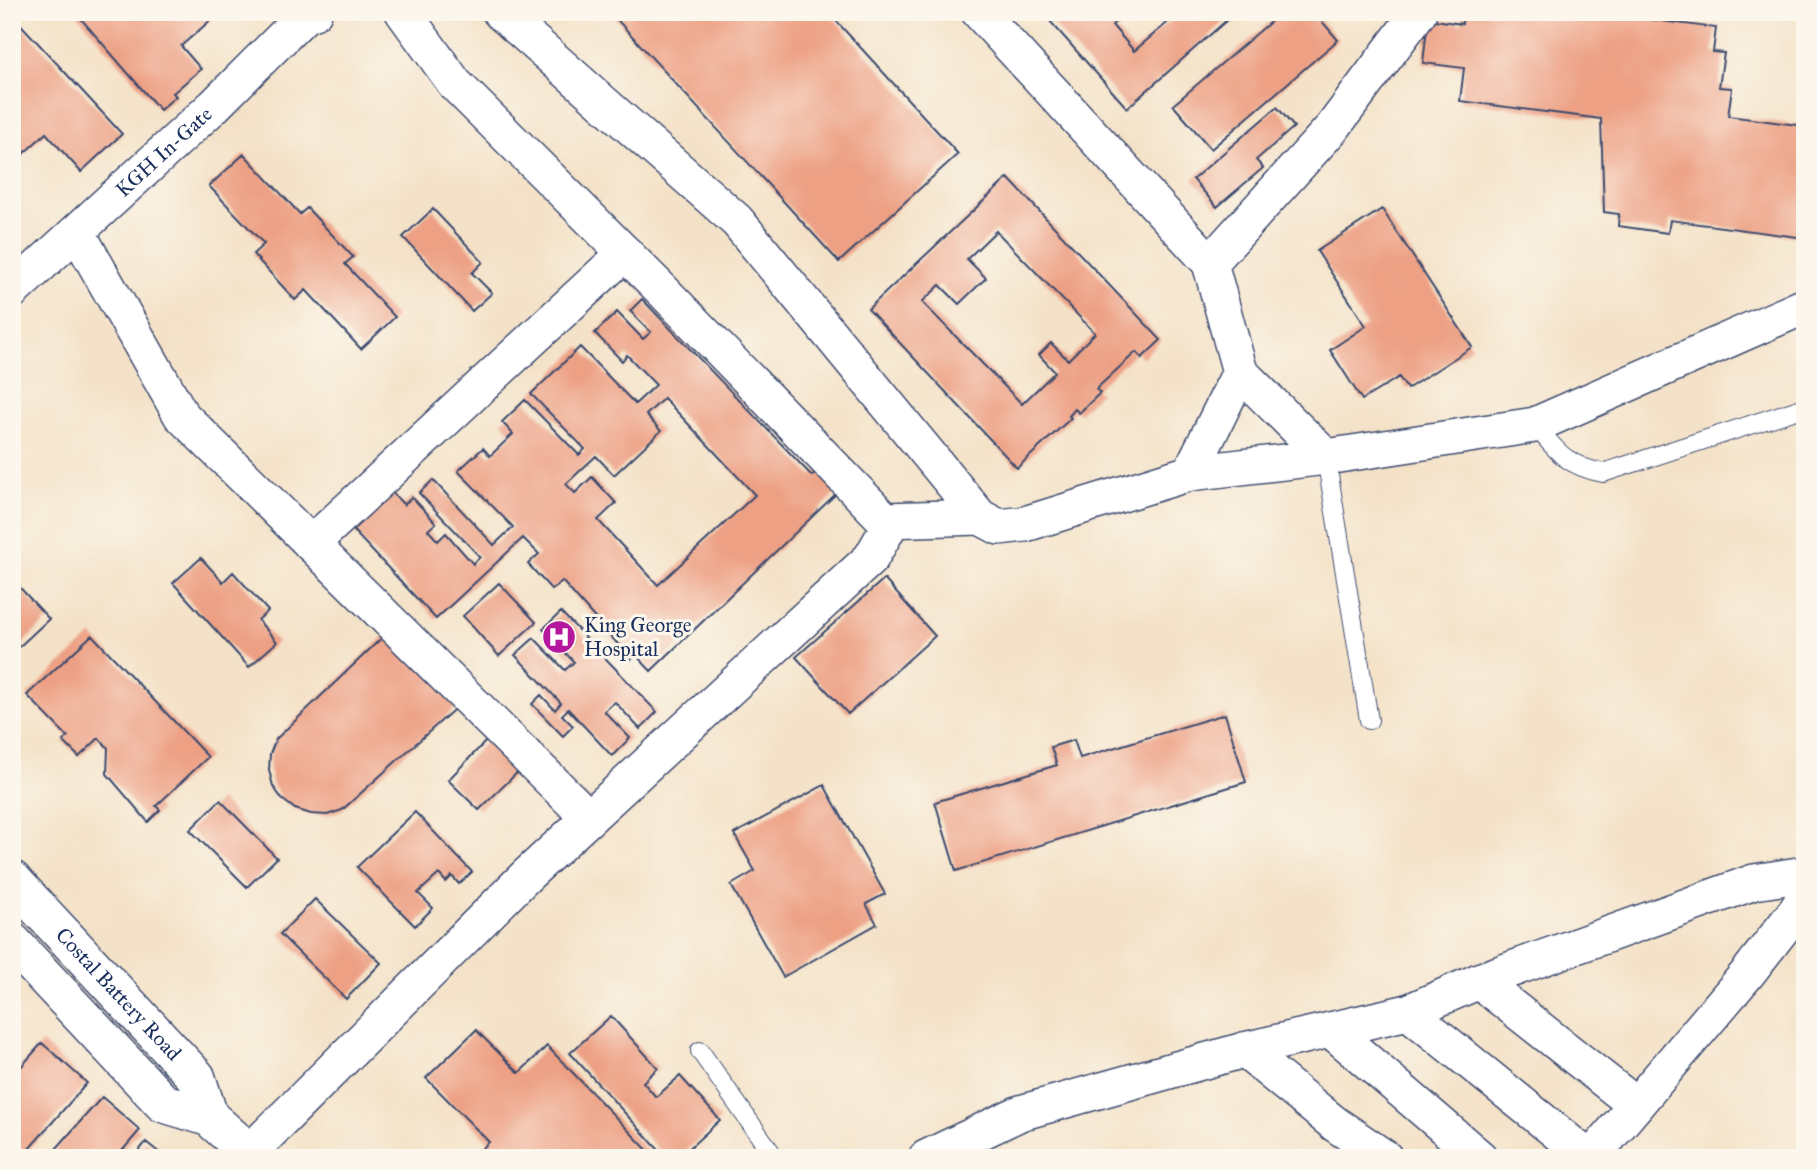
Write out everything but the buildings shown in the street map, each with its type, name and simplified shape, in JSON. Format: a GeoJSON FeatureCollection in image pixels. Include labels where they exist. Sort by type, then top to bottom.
{"type":"FeatureCollection","features":[{"type":"Feature","properties":{"kind":"street","name":"KGH In-Gate"},"geometry":{"type":"LineString","coordinates":[[12,291],[214,106],[305,15],[314,12]]}},
{"type":"Feature","properties":{"kind":"street"},"geometry":{"type":"LineString","coordinates":[[252,1155],[589,818],[871,558],[886,536],[885,520],[625,253],[455,84],[403,12]]}},
{"type":"Feature","properties":{"kind":"street"},"geometry":{"type":"LineString","coordinates":[[979,12],[1210,263],[1240,372],[1326,457]]}},
{"type":"Feature","properties":{"kind":"street"},"geometry":{"type":"LineString","coordinates":[[1210,263],[1333,127],[1419,12]]}},
{"type":"Feature","properties":{"kind":"street"},"geometry":{"type":"LineString","coordinates":[[503,13],[737,221],[980,517],[999,527],[1024,524],[1190,473],[1326,457],[1535,425],[1805,306]]}},
{"type":"Feature","properties":{"kind":"street"},"geometry":{"type":"LineString","coordinates":[[77,232],[181,415],[589,818]]}},
{"type":"Feature","properties":{"kind":"street"},"geometry":{"type":"LineString","coordinates":[[311,544],[625,253]]}},
{"type":"Feature","properties":{"kind":"street"},"geometry":{"type":"LineString","coordinates":[[1190,473],[1240,372]]}},
{"type":"Feature","properties":{"kind":"street"},"geometry":{"type":"LineString","coordinates":[[885,520],[980,517]]}},
{"type":"Feature","properties":{"kind":"street"},"geometry":{"type":"LineString","coordinates":[[946,1153],[1020,1113],[1244,1050],[1408,1012],[1479,981],[1754,882],[1805,874]]}},
{"type":"Feature","properties":{"kind":"street","name":"Costal Battery Road"},"geometry":{"type":"LineString","coordinates":[[12,880],[196,1077],[209,1117]]}},
{"type":"Feature","properties":{"kind":"street"},"geometry":{"type":"LineString","coordinates":[[1408,1012],[1590,1158],[1747,974],[1797,911],[1805,896]]}},
{"type":"Feature","properties":{"kind":"street","name":"Costal Battery Road"},"geometry":{"type":"LineString","coordinates":[[12,942],[163,1103],[209,1117],[252,1155]]}},
{"type":"Feature","properties":{"kind":"street"},"geometry":{"type":"LineString","coordinates":[[1479,981],[1636,1105]]}},
{"type":"Feature","properties":{"kind":"street"},"geometry":{"type":"LineString","coordinates":[[1331,1031],[1480,1158]]}},
{"type":"Feature","properties":{"kind":"street"},"geometry":{"type":"LineString","coordinates":[[1244,1050],[1335,1124],[1385,1158]]}},
{"type":"Feature","properties":{"kind":"lane"},"geometry":{"type":"LineString","coordinates":[[1535,425],[1559,455],[1579,468],[1603,473],[1805,407]]}},
{"type":"Feature","properties":{"kind":"lane"},"geometry":{"type":"LineString","coordinates":[[1326,457],[1369,720]]}},
{"type":"Feature","properties":{"kind":"lane"},"geometry":{"type":"LineString","coordinates":[[700,1051],[775,1158]]}},
{"type":"Feature","properties":{"kind":"place","name":"King George Hospital"},"geometry":{"type":"Point","coordinates":[559,637]}}]}
